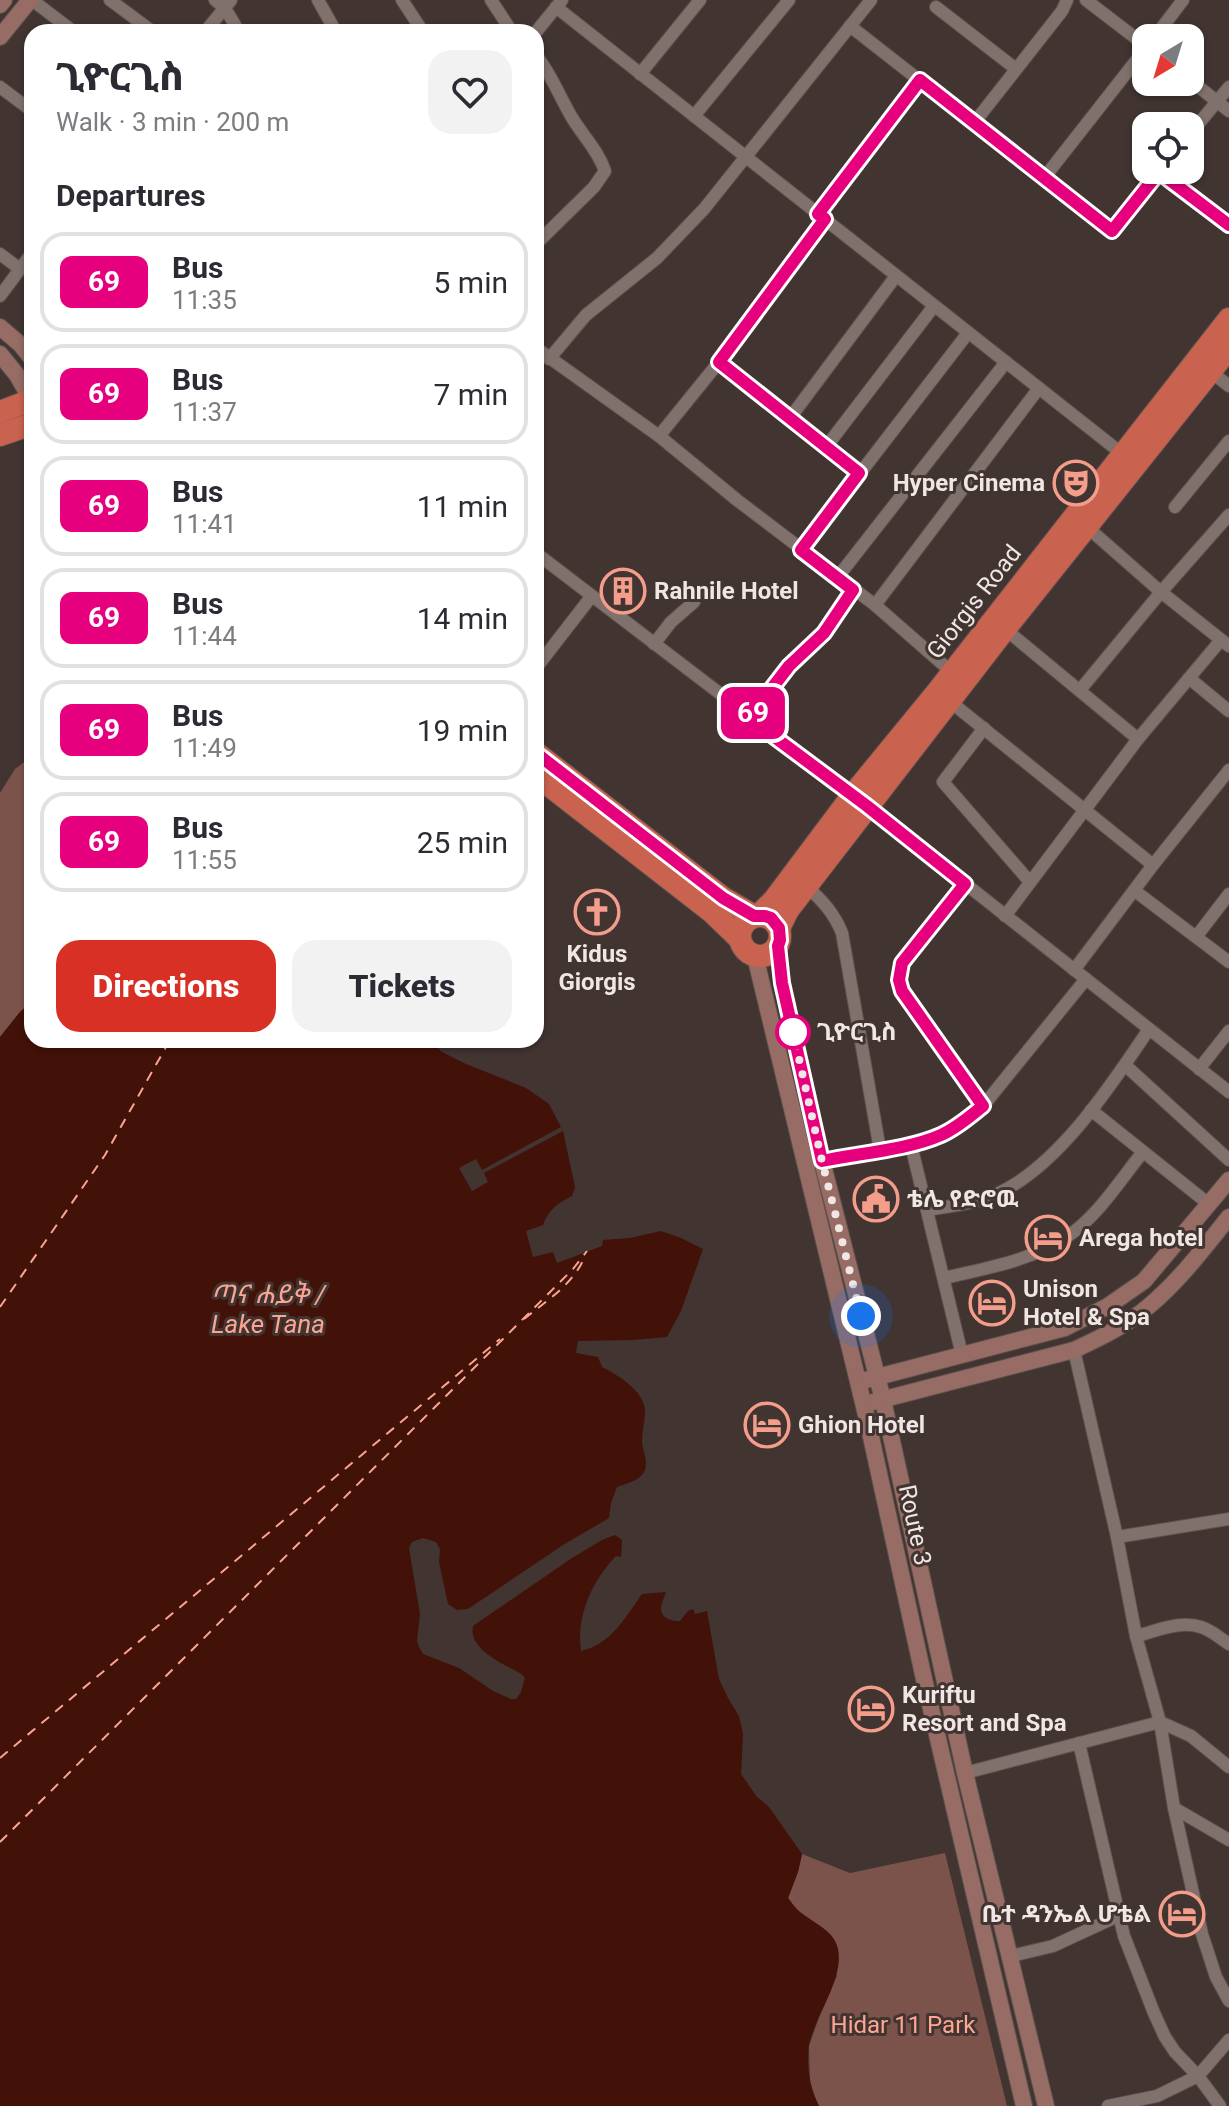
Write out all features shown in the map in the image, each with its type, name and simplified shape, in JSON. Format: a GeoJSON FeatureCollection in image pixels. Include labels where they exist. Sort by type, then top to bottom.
{"type":"FeatureCollection","features":[{"type":"Feature","properties":{"kind":"highway"},"geometry":{"type":"LineString","coordinates":[[740,939],[741,927],[748,918],[774,900],[860,801],[958,677],[1005,629],[1087,527],[1129,460],[1210,371],[1227,332]]}},
{"type":"Feature","properties":{"kind":"highway","name":"Giorgis Road"},"geometry":{"type":"LineString","coordinates":[[958,677],[1227,332]]}},
{"type":"Feature","properties":{"kind":"highway"},"geometry":{"type":"LineString","coordinates":[[0,412],[24,402]]}},
{"type":"Feature","properties":{"kind":"highway"},"geometry":{"type":"LineString","coordinates":[[0,435],[24,427]]}},
{"type":"Feature","properties":{"kind":"highway"},"geometry":{"type":"LineString","coordinates":[[544,760],[669,867],[740,939],[746,951],[755,956],[768,954],[788,910],[860,801]]}},
{"type":"Feature","properties":{"kind":"highway"},"geometry":{"type":"LineString","coordinates":[[544,781],[669,867],[756,915],[771,918],[778,937]]}},
{"type":"Feature","properties":{"kind":"main road"},"geometry":{"type":"LineString","coordinates":[[0,37],[31,0]]}},
{"type":"Feature","properties":{"kind":"main road"},"geometry":{"type":"LineString","coordinates":[[0,327],[24,349]]}},
{"type":"Feature","properties":{"kind":"main road"},"geometry":{"type":"LineString","coordinates":[[0,354],[24,388]]}},
{"type":"Feature","properties":{"kind":"main road"},"geometry":{"type":"LineString","coordinates":[[778,937],[782,983],[822,1161],[883,1400],[965,1773],[1046,2106]]}},
{"type":"Feature","properties":{"kind":"main road","name":"Route 3"},"geometry":{"type":"LineString","coordinates":[[755,956],[863,1404],[1024,2106]]}},
{"type":"Feature","properties":{"kind":"main road"},"geometry":{"type":"LineString","coordinates":[[857,1382],[1065,1328],[1108,1306],[1144,1281],[1229,1180]]}},
{"type":"Feature","properties":{"kind":"main road"},"geometry":{"type":"LineString","coordinates":[[863,1404],[1074,1350],[1101,1337],[1148,1307],[1182,1274],[1228,1218],[1210,1205]]}},
{"type":"Feature","properties":{"kind":"main road"},"geometry":{"type":"LineString","coordinates":[[1065,1328],[1074,1350]]}},
{"type":"Feature","properties":{"kind":"main road"},"geometry":{"type":"LineString","coordinates":[[962,1355],[967,1378]]}},
{"type":"Feature","properties":{"kind":"main road"},"geometry":{"type":"LineString","coordinates":[[924,1679],[944,1675]]}},
{"type":"Feature","properties":{"kind":"main road"},"geometry":{"type":"LineString","coordinates":[[955,1806],[972,1803]]}},
{"type":"Feature","properties":{"kind":"main road"},"geometry":{"type":"LineString","coordinates":[[997,1985],[1015,1981]]}},
{"type":"Feature","properties":{"kind":"street"},"geometry":{"type":"LineString","coordinates":[[31,0],[63,24]]}},
{"type":"Feature","properties":{"kind":"street"},"geometry":{"type":"LineString","coordinates":[[110,0],[142,24]]}},
{"type":"Feature","properties":{"kind":"street"},"geometry":{"type":"LineString","coordinates":[[318,0],[332,24]]}},
{"type":"Feature","properties":{"kind":"street"},"geometry":{"type":"LineString","coordinates":[[402,0],[418,24]]}},
{"type":"Feature","properties":{"kind":"street"},"geometry":{"type":"LineString","coordinates":[[491,0],[507,24]]}},
{"type":"Feature","properties":{"kind":"street"},"geometry":{"type":"LineString","coordinates":[[542,0],[557,7],[1129,460]]}},
{"type":"Feature","properties":{"kind":"street"},"geometry":{"type":"LineString","coordinates":[[640,74],[700,0]]}},
{"type":"Feature","properties":{"kind":"street"},"geometry":{"type":"LineString","coordinates":[[694,116],[789,0]]}},
{"type":"Feature","properties":{"kind":"street"},"geometry":{"type":"LineString","coordinates":[[549,359],[586,315],[657,258],[704,209],[871,0]]}},
{"type":"Feature","properties":{"kind":"street"},"geometry":{"type":"LineString","coordinates":[[974,123],[1062,11],[1067,0]]}},
{"type":"Feature","properties":{"kind":"street"},"geometry":{"type":"LineString","coordinates":[[1086,0],[1132,36]]}},
{"type":"Feature","properties":{"kind":"street"},"geometry":{"type":"LineString","coordinates":[[1165,24],[1183,0]]}},
{"type":"Feature","properties":{"kind":"street"},"geometry":{"type":"LineString","coordinates":[[210,24],[224,3],[235,24]]}},
{"type":"Feature","properties":{"kind":"street"},"geometry":{"type":"LineString","coordinates":[[543,24],[557,7]]}},
{"type":"Feature","properties":{"kind":"street"},"geometry":{"type":"LineString","coordinates":[[936,7],[1016,69]]}},
{"type":"Feature","properties":{"kind":"street"},"geometry":{"type":"LineString","coordinates":[[850,26],[1112,231],[1150,184]]}},
{"type":"Feature","properties":{"kind":"street"},"geometry":{"type":"LineString","coordinates":[[1044,178],[1132,65]]}},
{"type":"Feature","properties":{"kind":"street"},"geometry":{"type":"LineString","coordinates":[[544,67],[572,118],[602,160],[605,171],[594,187],[544,236]]}},
{"type":"Feature","properties":{"kind":"street"},"geometry":{"type":"LineString","coordinates":[[659,436],[719,362],[920,80]]}},
{"type":"Feature","properties":{"kind":"street"},"geometry":{"type":"LineString","coordinates":[[0,87],[24,105]]}},
{"type":"Feature","properties":{"kind":"street"},"geometry":{"type":"LineString","coordinates":[[1204,117],[1229,87]]}},
{"type":"Feature","properties":{"kind":"street"},"geometry":{"type":"LineString","coordinates":[[1204,91],[1229,111]]}},
{"type":"Feature","properties":{"kind":"street"},"geometry":{"type":"LineString","coordinates":[[1177,184],[1229,225]]}},
{"type":"Feature","properties":{"kind":"street"},"geometry":{"type":"LineString","coordinates":[[0,254],[20,269]]}},
{"type":"Feature","properties":{"kind":"street"},"geometry":{"type":"LineString","coordinates":[[0,296],[24,264]]}},
{"type":"Feature","properties":{"kind":"street"},"geometry":{"type":"LineString","coordinates":[[790,418],[896,276]]}},
{"type":"Feature","properties":{"kind":"street"},"geometry":{"type":"LineString","coordinates":[[826,447],[934,306]]}},
{"type":"Feature","properties":{"kind":"street"},"geometry":{"type":"LineString","coordinates":[[801,550],[968,333]]}},
{"type":"Feature","properties":{"kind":"street"},"geometry":{"type":"LineString","coordinates":[[544,355],[659,436],[875,605],[958,677]]}},
{"type":"Feature","properties":{"kind":"street"},"geometry":{"type":"LineString","coordinates":[[719,362],[859,473]]}},
{"type":"Feature","properties":{"kind":"street"},"geometry":{"type":"LineString","coordinates":[[837,578],[1006,362]]}},
{"type":"Feature","properties":{"kind":"street"},"geometry":{"type":"LineString","coordinates":[[1210,371],[1229,386]]}},
{"type":"Feature","properties":{"kind":"street"},"geometry":{"type":"LineString","coordinates":[[875,605],[1039,388]]}},
{"type":"Feature","properties":{"kind":"street"},"geometry":{"type":"LineString","coordinates":[[1175,507],[1229,441]]}},
{"type":"Feature","properties":{"kind":"street"},"geometry":{"type":"LineString","coordinates":[[1080,690],[1229,515]]}},
{"type":"Feature","properties":{"kind":"street"},"geometry":{"type":"LineString","coordinates":[[1005,916],[1138,739],[1189,678],[1225,643],[1087,527]]}},
{"type":"Feature","properties":{"kind":"street"},"geometry":{"type":"LineString","coordinates":[[544,559],[860,801],[1229,1092]]}},
{"type":"Feature","properties":{"kind":"street"},"geometry":{"type":"LineString","coordinates":[[749,718],[789,666],[824,633],[853,590]]}},
{"type":"Feature","properties":{"kind":"street"},"geometry":{"type":"LineString","coordinates":[[544,658],[591,597]]}},
{"type":"Feature","properties":{"kind":"street"},"geometry":{"type":"LineString","coordinates":[[654,644],[671,622],[694,602]]}},
{"type":"Feature","properties":{"kind":"street"},"geometry":{"type":"LineString","coordinates":[[1005,629],[1138,739]]}},
{"type":"Feature","properties":{"kind":"street"},"geometry":{"type":"LineString","coordinates":[[1189,678],[1229,711]]}},
{"type":"Feature","properties":{"kind":"street"},"geometry":{"type":"LineString","coordinates":[[944,696],[1153,865]]}},
{"type":"Feature","properties":{"kind":"street"},"geometry":{"type":"LineString","coordinates":[[984,728],[943,782],[1030,882]]}},
{"type":"Feature","properties":{"kind":"street"},"geometry":{"type":"LineString","coordinates":[[1074,970],[1229,770]]}},
{"type":"Feature","properties":{"kind":"street"},"geometry":{"type":"LineString","coordinates":[[965,884],[902,963],[899,980],[902,991],[983,1106]]}},
{"type":"Feature","properties":{"kind":"street"},"geometry":{"type":"LineString","coordinates":[[806,886],[828,906],[842,933],[880,1150]]}},
{"type":"Feature","properties":{"kind":"street"},"geometry":{"type":"LineString","coordinates":[[1135,891],[1229,962]]}},
{"type":"Feature","properties":{"kind":"street"},"geometry":{"type":"LineString","coordinates":[[1196,937],[1229,894]]}},
{"type":"Feature","properties":{"kind":"street"},"geometry":{"type":"LineString","coordinates":[[804,1164],[911,1145],[961,1124],[983,1106],[1086,979]]}},
{"type":"Feature","properties":{"kind":"street"},"geometry":{"type":"LineString","coordinates":[[928,1210],[993,1196],[1020,1182],[1046,1162],[1091,1110],[1149,1029]]}},
{"type":"Feature","properties":{"kind":"street"},"geometry":{"type":"LineString","coordinates":[[1199,1069],[1229,1031]]}},
{"type":"Feature","properties":{"kind":"street"},"geometry":{"type":"LineString","coordinates":[[1125,1065],[1229,1160]]}},
{"type":"Feature","properties":{"kind":"street"},"geometry":{"type":"LineString","coordinates":[[1091,1110],[1210,1205]]}},
{"type":"Feature","properties":{"kind":"street"},"geometry":{"type":"LineString","coordinates":[[911,1145],[962,1355]]}},
{"type":"Feature","properties":{"kind":"street"},"geometry":{"type":"LineString","coordinates":[[944,1278],[1021,1260],[1049,1248],[1071,1234],[1094,1212],[1143,1152]]}},
{"type":"Feature","properties":{"kind":"street"},"geometry":{"type":"LineString","coordinates":[[1074,1350],[1117,1537],[1136,1636],[1160,1722],[1174,1808],[1202,1934],[1216,1977],[1229,2001]]}},
{"type":"Feature","properties":{"kind":"street"},"geometry":{"type":"LineString","coordinates":[[1117,1537],[1229,1519]]}},
{"type":"Feature","properties":{"kind":"street"},"geometry":{"type":"LineString","coordinates":[[1136,1636],[1179,1624],[1192,1625],[1206,1629],[1229,1644]]}},
{"type":"Feature","properties":{"kind":"street"},"geometry":{"type":"LineString","coordinates":[[965,1773],[1160,1722],[1191,1736],[1229,1767]]}},
{"type":"Feature","properties":{"kind":"street"},"geometry":{"type":"LineString","coordinates":[[1079,1743],[1124,1936],[1165,2037],[1220,2106]]}},
{"type":"Feature","properties":{"kind":"street"},"geometry":{"type":"LineString","coordinates":[[1174,1808],[1229,1840]]}},
{"type":"Feature","properties":{"kind":"street"},"geometry":{"type":"LineString","coordinates":[[1011,1956],[1053,1946],[1120,1915]]}},
{"type":"Feature","properties":{"kind":"street"},"geometry":{"type":"LineString","coordinates":[[1108,2106],[1158,2101],[1198,2076],[1229,2040]]}},
{"type":"Feature","properties":{"kind":"green space"},"geometry":{"type":"Polygon","coordinates":[[[24,762],[24,1008],[0,1037],[0,793],[15,769],[24,762]]]}},
{"type":"Feature","properties":{"kind":"green space","name":"Hidar 11 Park"},"geometry":{"type":"Polygon","coordinates":[[[945,1853],[1007,2106],[819,2106],[810,2087],[809,2046],[837,1976],[816,1924],[797,1910],[788,1898],[802,1854],[850,1873],[945,1853]]]}},
{"type":"Feature","properties":{"kind":"water","name":"ጣና ሐይቅ / Lake Tana"},"geometry":{"type":"Polygon","coordinates":[[[24,1008],[24,1048],[438,1048],[466,1064],[526,1088],[549,1104],[563,1131],[575,1187],[572,1196],[554,1208],[543,1225],[526,1231],[533,1257],[553,1252],[557,1263],[602,1246],[603,1240],[661,1231],[703,1249],[681,1311],[667,1337],[578,1341],[576,1353],[598,1357],[602,1367],[629,1384],[644,1403],[642,1442],[646,1465],[642,1475],[617,1487],[609,1518],[468,1609],[457,1610],[448,1604],[439,1562],[440,1549],[436,1542],[423,1538],[412,1542],[409,1548],[420,1614],[417,1641],[423,1654],[459,1668],[493,1691],[516,1699],[525,1678],[482,1649],[473,1635],[473,1626],[572,1558],[615,1535],[622,1540],[621,1557],[616,1556],[593,1588],[581,1625],[581,1651],[609,1636],[642,1594],[666,1592],[661,1611],[672,1620],[680,1621],[693,1609],[695,1614],[707,1611],[719,1679],[739,1716],[743,1734],[741,1774],[802,1854],[788,1898],[800,1912],[831,1935],[838,1951],[836,1978],[809,2045],[810,2077],[819,2106],[0,2106],[0,1037],[24,1008]]]}},
{"type":"Feature","properties":{"kind":"pier"},"geometry":{"type":"Polygon","coordinates":[[[561,1127],[563,1131],[484,1173],[488,1182],[472,1191],[459,1168],[476,1159],[482,1170],[561,1127]]]}},
{"type":"Feature","properties":{"kind":"ferry route"},"geometry":{"type":"LineString","coordinates":[[0,1307],[105,1155],[165,1048]]}},
{"type":"Feature","properties":{"kind":"ferry route"},"geometry":{"type":"LineString","coordinates":[[0,1842],[573,1269],[587,1251]]}},
{"type":"Feature","properties":{"kind":"ferry route"},"geometry":{"type":"LineString","coordinates":[[524,1319],[567,1283],[585,1256]]}},
{"type":"Feature","properties":{"kind":"ferry route"},"geometry":{"type":"LineString","coordinates":[[0,1758],[500,1339]]}},
{"type":"Feature","properties":{"kind":"bus line","name":"69"},"geometry":{"type":"LineString","coordinates":[[544,759],[723,898],[754,916],[765,916],[776,922],[780,934],[778,946],[782,983],[822,1161],[911,1145],[961,1124],[983,1106],[902,991],[899,980],[902,963],[965,884],[749,718],[789,666],[824,633],[853,590],[801,550],[859,473],[719,362],[825,219],[818,214],[920,80],[1112,231],[1159,172],[1229,225]]}},
{"type":"Feature","properties":{"kind":"place","name":"Hyper Cinema"},"geometry":{"type":"Point","coordinates":[1076,483]}},
{"type":"Feature","properties":{"kind":"place","name":"Rahnile Hotel"},"geometry":{"type":"Point","coordinates":[623,591]}},
{"type":"Feature","properties":{"kind":"place","name":"Kidus Giorgis"},"geometry":{"type":"Point","coordinates":[597,912]}},
{"type":"Feature","properties":{"kind":"place","name":"ጊዮርጊስ"},"geometry":{"type":"Point","coordinates":[793,1032]}},
{"type":"Feature","properties":{"kind":"place","name":"ቴሌ የድሮዉ"},"geometry":{"type":"Point","coordinates":[876,1199]}},
{"type":"Feature","properties":{"kind":"place","name":"Arega hotel"},"geometry":{"type":"Point","coordinates":[1048,1238]}},
{"type":"Feature","properties":{"kind":"place","name":"Unison Hotel & Spa"},"geometry":{"type":"Point","coordinates":[992,1303]}},
{"type":"Feature","properties":{"kind":"place","name":"Ghion Hotel"},"geometry":{"type":"Point","coordinates":[767,1425]}},
{"type":"Feature","properties":{"kind":"place","name":"Kuriftu Resort and Spa"},"geometry":{"type":"Point","coordinates":[871,1709]}},
{"type":"Feature","properties":{"kind":"place","name":"ቤተ ዳንኤል ሆቴል"},"geometry":{"type":"Point","coordinates":[1182,1914]}},
{"type":"Feature","properties":{"kind":"route"},"geometry":{"type":"LineString","coordinates":[[793,1032],[861,1316]]}}]}
